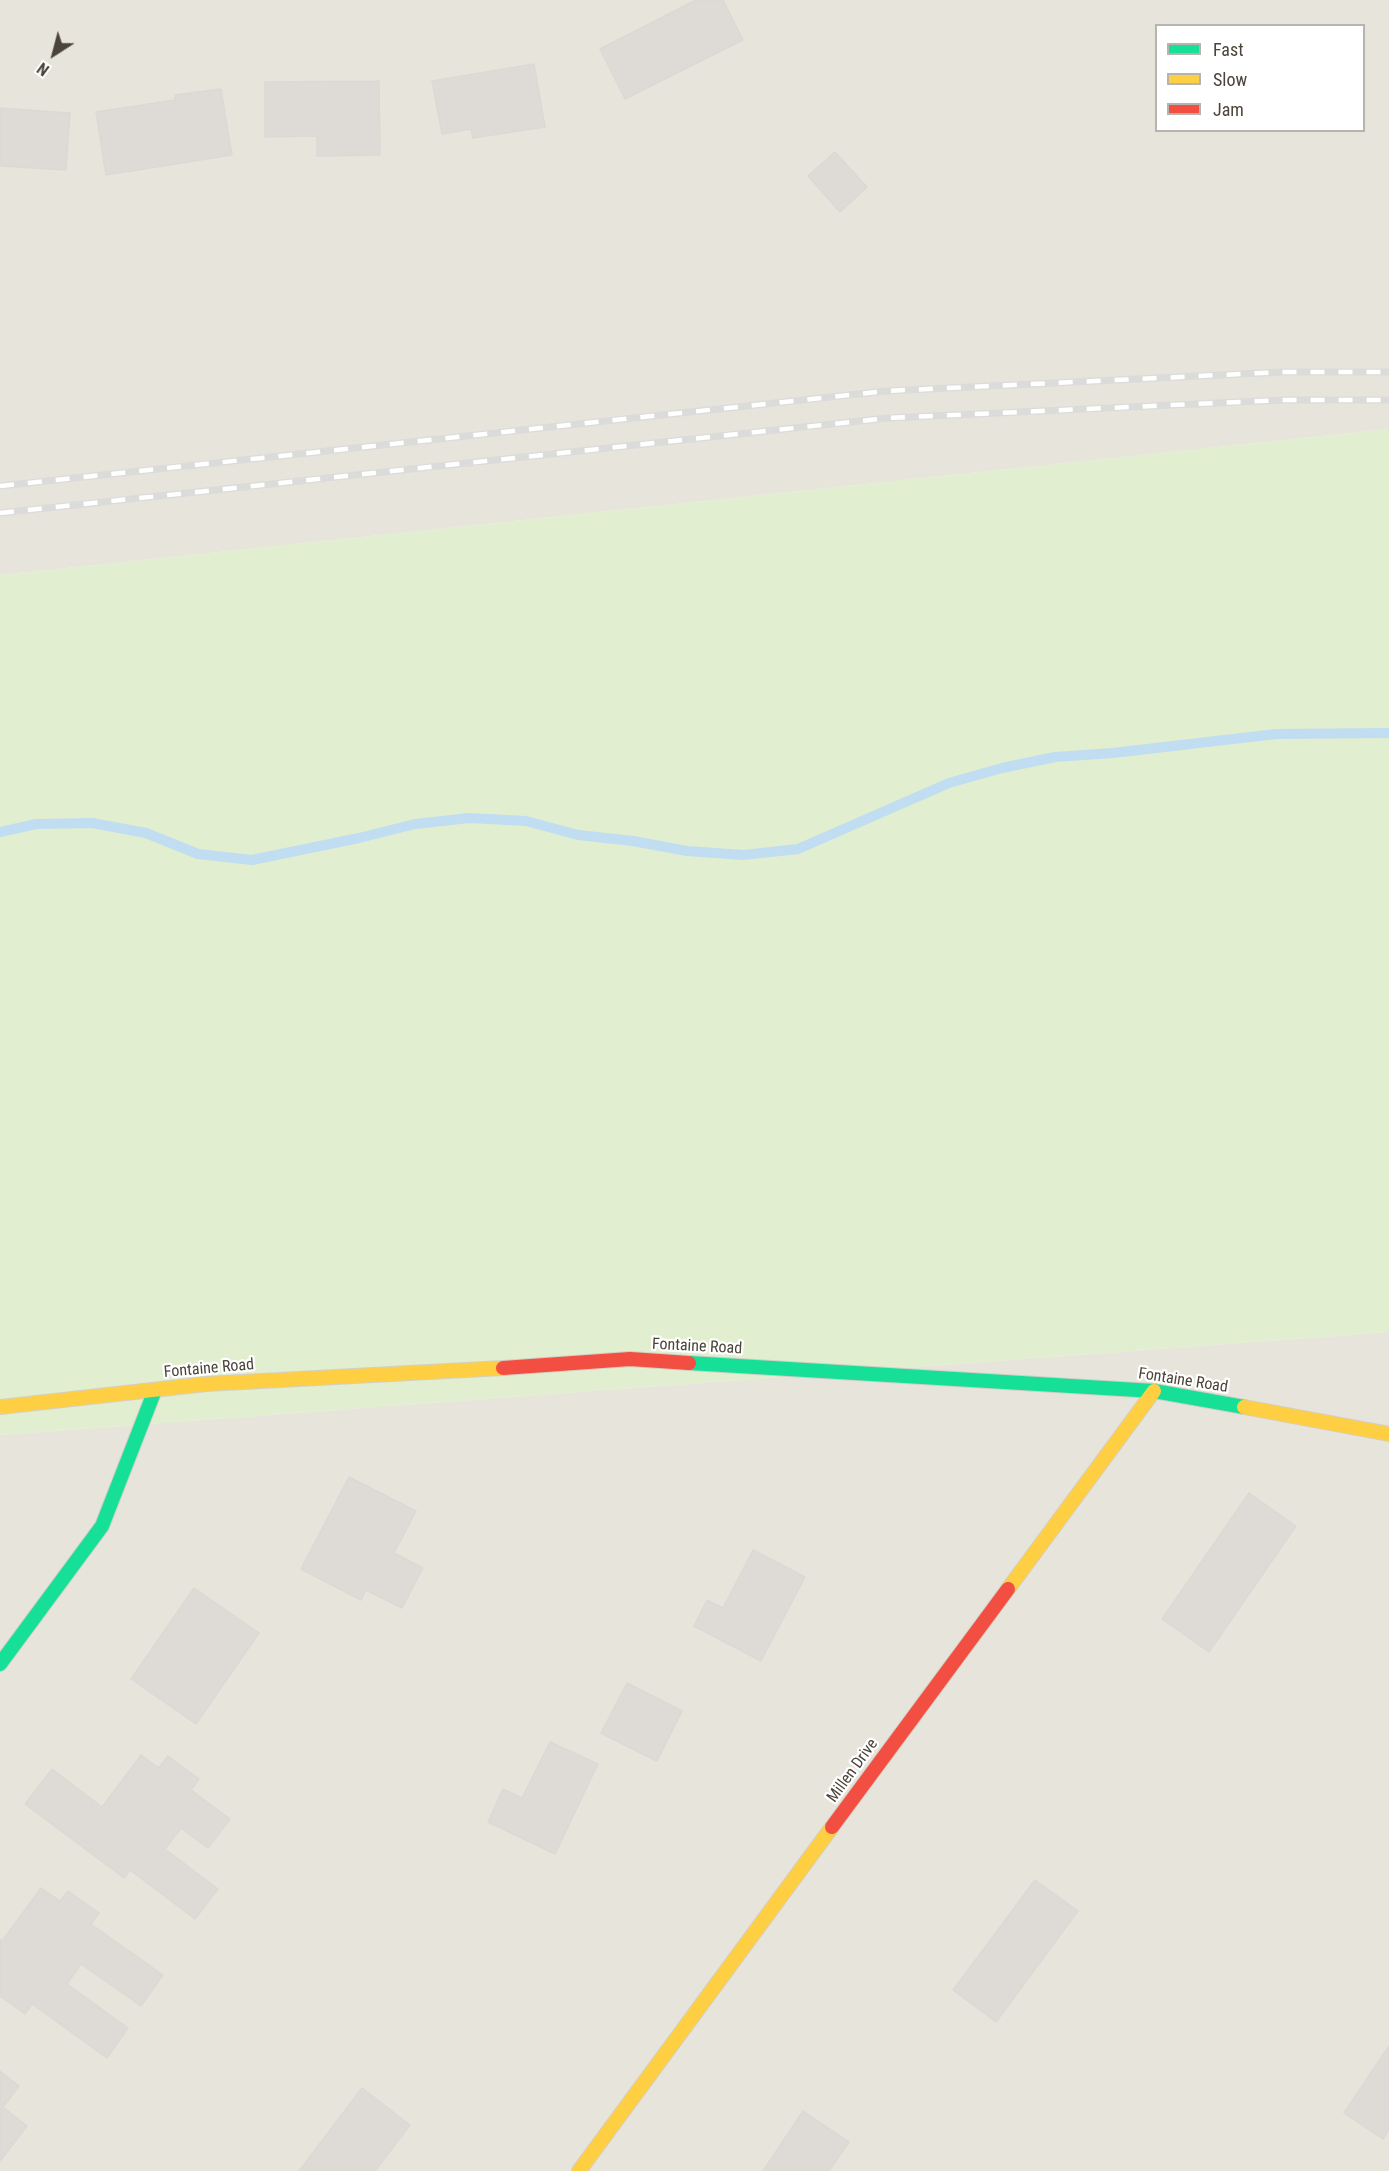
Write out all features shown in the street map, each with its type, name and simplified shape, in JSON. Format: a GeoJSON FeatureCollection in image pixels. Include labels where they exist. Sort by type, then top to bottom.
{"type":"FeatureCollection","features":[{"type":"Feature","properties":{"kind":"main road","name":"Fontaine Road"},"geometry":{"type":"LineString","coordinates":[[0,1407],[206,1384],[479,1370],[630,1359],[1154,1391],[1389,1434]]}},
{"type":"Feature","properties":{"kind":"main road"},"geometry":{"type":"LineString","coordinates":[[0,1664],[102,1526],[156,1390]]}},
{"type":"Feature","properties":{"kind":"main road","name":"Millen Drive"},"geometry":{"type":"LineString","coordinates":[[579,2171],[1154,1391]]}},
{"type":"Feature","properties":{"kind":"shaded area"},"geometry":{"type":"Polygon","coordinates":[[[0,0],[1389,0],[1389,429],[0,575],[0,0]]]}},
{"type":"Feature","properties":{"kind":"shaded area"},"geometry":{"type":"Polygon","coordinates":[[[1389,1332],[1389,2171],[0,2171],[0,1435],[1389,1332]]]}},
{"type":"Feature","properties":{"kind":"green space"},"geometry":{"type":"Polygon","coordinates":[[[1389,429],[1389,1332],[0,1435],[0,575],[1389,429]]]}},
{"type":"Feature","properties":{"kind":"building"},"geometry":{"type":"Polygon","coordinates":[[[696,0],[723,0],[743,40],[625,99],[600,49],[696,0]]]}},
{"type":"Feature","properties":{"kind":"building"},"geometry":{"type":"Polygon","coordinates":[[[534,64],[545,127],[473,138],[471,129],[442,134],[432,81],[534,64]]]}},
{"type":"Feature","properties":{"kind":"building"},"geometry":{"type":"Polygon","coordinates":[[[379,81],[380,155],[317,156],[317,136],[265,137],[265,82],[379,81]]]}},
{"type":"Feature","properties":{"kind":"building"},"geometry":{"type":"Polygon","coordinates":[[[221,89],[232,155],[106,175],[96,112],[175,100],[175,95],[221,89]]]}},
{"type":"Feature","properties":{"kind":"building"},"geometry":{"type":"Polygon","coordinates":[[[0,108],[70,113],[66,170],[0,166],[0,108]]]}},
{"type":"Feature","properties":{"kind":"building"},"geometry":{"type":"Polygon","coordinates":[[[835,152],[867,187],[840,212],[808,176],[835,152]]]}},
{"type":"Feature","properties":{"kind":"building"},"geometry":{"type":"Polygon","coordinates":[[[349,1477],[416,1511],[394,1553],[423,1568],[402,1608],[366,1590],[361,1600],[301,1569],[349,1477]]]}},
{"type":"Feature","properties":{"kind":"building"},"geometry":{"type":"Polygon","coordinates":[[[1249,1493],[1296,1526],[1209,1652],[1162,1619],[1249,1493]]]}},
{"type":"Feature","properties":{"kind":"building"},"geometry":{"type":"Polygon","coordinates":[[[753,1550],[805,1577],[761,1661],[694,1626],[707,1600],[723,1608],[753,1550]]]}},
{"type":"Feature","properties":{"kind":"building"},"geometry":{"type":"Polygon","coordinates":[[[194,1588],[259,1633],[196,1724],[131,1679],[194,1588]]]}},
{"type":"Feature","properties":{"kind":"building"},"geometry":{"type":"Polygon","coordinates":[[[627,1683],[682,1711],[657,1761],[601,1733],[627,1683]]]}},
{"type":"Feature","properties":{"kind":"building"},"geometry":{"type":"Polygon","coordinates":[[[550,1742],[598,1764],[555,1854],[488,1822],[503,1789],[522,1798],[550,1742]]]}},
{"type":"Feature","properties":{"kind":"building"},"geometry":{"type":"Polygon","coordinates":[[[141,1755],[159,1768],[168,1756],[199,1779],[191,1790],[230,1819],[208,1848],[181,1828],[165,1849],[218,1889],[195,1919],[130,1870],[124,1878],[25,1804],[52,1769],[102,1807],[141,1755]]]}},
{"type":"Feature","properties":{"kind":"building"},"geometry":{"type":"Polygon","coordinates":[[[1035,1880],[1078,1911],[996,2022],[953,1990],[1035,1880]]]}},
{"type":"Feature","properties":{"kind":"building"},"geometry":{"type":"Polygon","coordinates":[[[41,1888],[60,1901],[68,1891],[99,1913],[91,1924],[163,1975],[141,2006],[81,1964],[67,1984],[128,2028],[107,2058],[32,2004],[25,2014],[0,1996],[0,1939],[2,1941],[41,1888]]]}},
{"type":"Feature","properties":{"kind":"building"},"geometry":{"type":"Polygon","coordinates":[[[1389,2046],[1389,2129],[1383,2139],[1344,2113],[1389,2046]]]}},
{"type":"Feature","properties":{"kind":"building"},"geometry":{"type":"Polygon","coordinates":[[[0,2071],[19,2086],[3,2107],[27,2126],[0,2161],[0,2071]]]}},
{"type":"Feature","properties":{"kind":"building"},"geometry":{"type":"Polygon","coordinates":[[[362,2088],[410,2125],[375,2171],[299,2171],[362,2088]]]}},
{"type":"Feature","properties":{"kind":"building"},"geometry":{"type":"Polygon","coordinates":[[[803,2111],[849,2142],[829,2171],[763,2171],[803,2111]]]}},
{"type":"Feature","properties":{"kind":"waterway"},"geometry":{"type":"LineString","coordinates":[[0,832],[36,824],[92,823],[146,833],[198,854],[252,860],[415,824],[469,818],[526,821],[578,835],[633,841],[687,851],[743,855],[798,849],[949,783],[1002,768],[1055,757],[1113,753],[1276,734],[1389,733]]}},
{"type":"Feature","properties":{"kind":"railway"},"geometry":{"type":"LineString","coordinates":[[0,486],[886,391],[1283,372],[1389,372]]}},
{"type":"Feature","properties":{"kind":"railway"},"geometry":{"type":"LineString","coordinates":[[0,513],[888,418],[1283,400],[1389,400]]}},
{"type":"Feature","properties":{"kind":"traffic: fast"},"geometry":{"type":"LineString","coordinates":[[689,1363],[1154,1391],[1244,1407]]}},
{"type":"Feature","properties":{"kind":"traffic: fast"},"geometry":{"type":"LineString","coordinates":[[0,1664],[102,1526],[155,1390]]}},
{"type":"Feature","properties":{"kind":"traffic: slow"},"geometry":{"type":"LineString","coordinates":[[0,1407],[206,1384],[503,1368]]}},
{"type":"Feature","properties":{"kind":"traffic: slow"},"geometry":{"type":"LineString","coordinates":[[1008,1589],[1154,1391]]}},
{"type":"Feature","properties":{"kind":"traffic: slow"},"geometry":{"type":"LineString","coordinates":[[1244,1407],[1389,1434]]}},
{"type":"Feature","properties":{"kind":"traffic: slow"},"geometry":{"type":"LineString","coordinates":[[579,2171],[832,1827]]}},
{"type":"Feature","properties":{"kind":"traffic: jam"},"geometry":{"type":"LineString","coordinates":[[503,1368],[630,1359],[689,1363]]}},
{"type":"Feature","properties":{"kind":"traffic: jam"},"geometry":{"type":"LineString","coordinates":[[832,1827],[1008,1589]]}}]}
